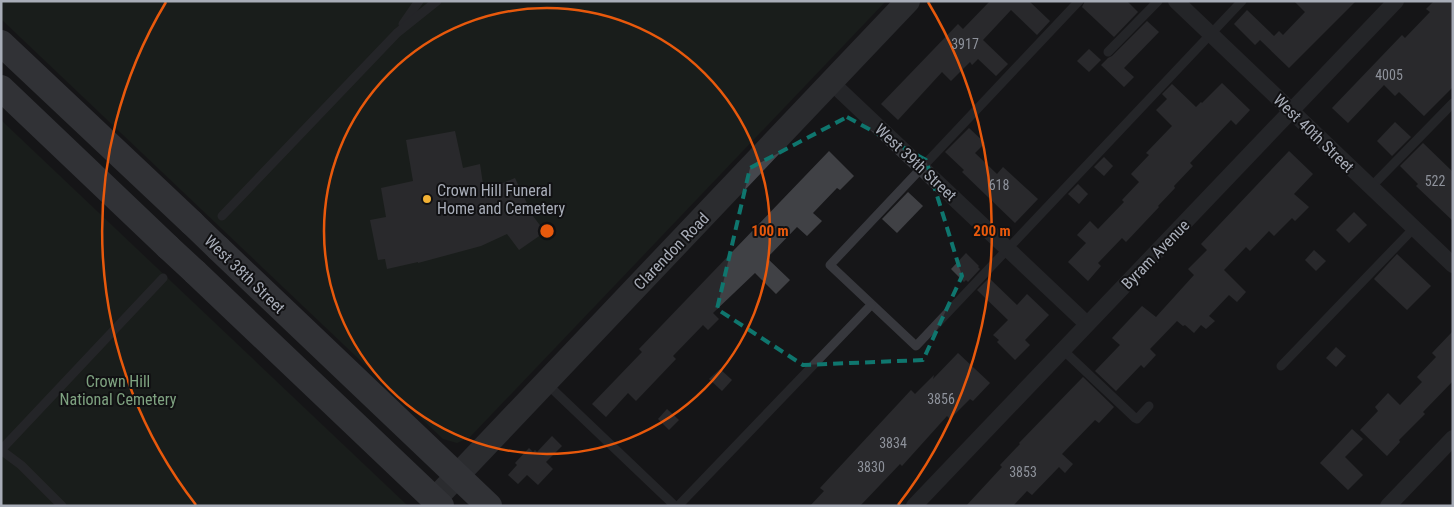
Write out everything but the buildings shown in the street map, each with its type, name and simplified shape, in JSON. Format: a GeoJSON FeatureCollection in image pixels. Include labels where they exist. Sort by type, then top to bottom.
{"type":"FeatureCollection","features":[{"type":"Feature","properties":{"kind":"main road","name":"West 38th Street"},"geometry":{"type":"LineString","coordinates":[[1,43],[489,506]]}},
{"type":"Feature","properties":{"kind":"main road","name":"West 38th Street"},"geometry":{"type":"LineString","coordinates":[[1,88],[437,503]]}},
{"type":"Feature","properties":{"kind":"street","name":"Clarendon Road"},"geometry":{"type":"LineString","coordinates":[[437,503],[457,476],[908,1]]}},
{"type":"Feature","properties":{"kind":"street","name":"West 40th Street"},"geometry":{"type":"LineString","coordinates":[[1176,1],[1453,265]]}},
{"type":"Feature","properties":{"kind":"street","name":"Byram Avenue"},"geometry":{"type":"LineString","coordinates":[[914,506],[1396,1]]}},
{"type":"Feature","properties":{"kind":"street","name":"West 39th Street"},"geometry":{"type":"LineString","coordinates":[[831,82],[1087,324]]}},
{"type":"Feature","properties":{"kind":"street"},"geometry":{"type":"LineString","coordinates":[[1388,506],[1453,438]]}},
{"type":"Feature","properties":{"kind":"lane"},"geometry":{"type":"LineString","coordinates":[[397,33],[419,1]]}},
{"type":"Feature","properties":{"kind":"lane"},"geometry":{"type":"LineString","coordinates":[[222,216],[397,33],[437,1]]}},
{"type":"Feature","properties":{"kind":"lane"},"geometry":{"type":"LineString","coordinates":[[1079,1],[830,265],[916,346],[1242,1]]}},
{"type":"Feature","properties":{"kind":"lane"},"geometry":{"type":"LineString","coordinates":[[1108,52],[1158,1]]}},
{"type":"Feature","properties":{"kind":"lane"},"geometry":{"type":"LineString","coordinates":[[1371,188],[1453,103]]}},
{"type":"Feature","properties":{"kind":"lane"},"geometry":{"type":"LineString","coordinates":[[1281,366],[1414,228]]}},
{"type":"Feature","properties":{"kind":"lane"},"geometry":{"type":"LineString","coordinates":[[62,506],[21,465],[1,450],[163,278]]}},
{"type":"Feature","properties":{"kind":"lane"},"geometry":{"type":"LineString","coordinates":[[546,382],[676,506],[871,305]]}},
{"type":"Feature","properties":{"kind":"lane"},"geometry":{"type":"LineString","coordinates":[[1063,350],[1135,418],[1137,419],[1150,406]]}},
{"type":"Feature","properties":{"kind":"highlighted area"},"geometry":{"type":"Polygon","coordinates":[[[847,117],[926,160],[962,276],[923,360],[803,365],[717,309],[750,168],[847,117]]]}},
{"type":"Feature","properties":{"kind":"green space"},"geometry":{"type":"Polygon","coordinates":[[[1,1],[886,1],[470,437],[457,443],[443,439],[1,19],[1,1]]]}},
{"type":"Feature","properties":{"kind":"green space","name":"Crown Hill National Cemetery"},"geometry":{"type":"Polygon","coordinates":[[[1,120],[408,506],[1,506],[1,120]]]}},
{"type":"Feature","properties":{"kind":"place","name":"Crown Hill Funeral Home and Cemetery"},"geometry":{"type":"Point","coordinates":[427,199]}}]}
